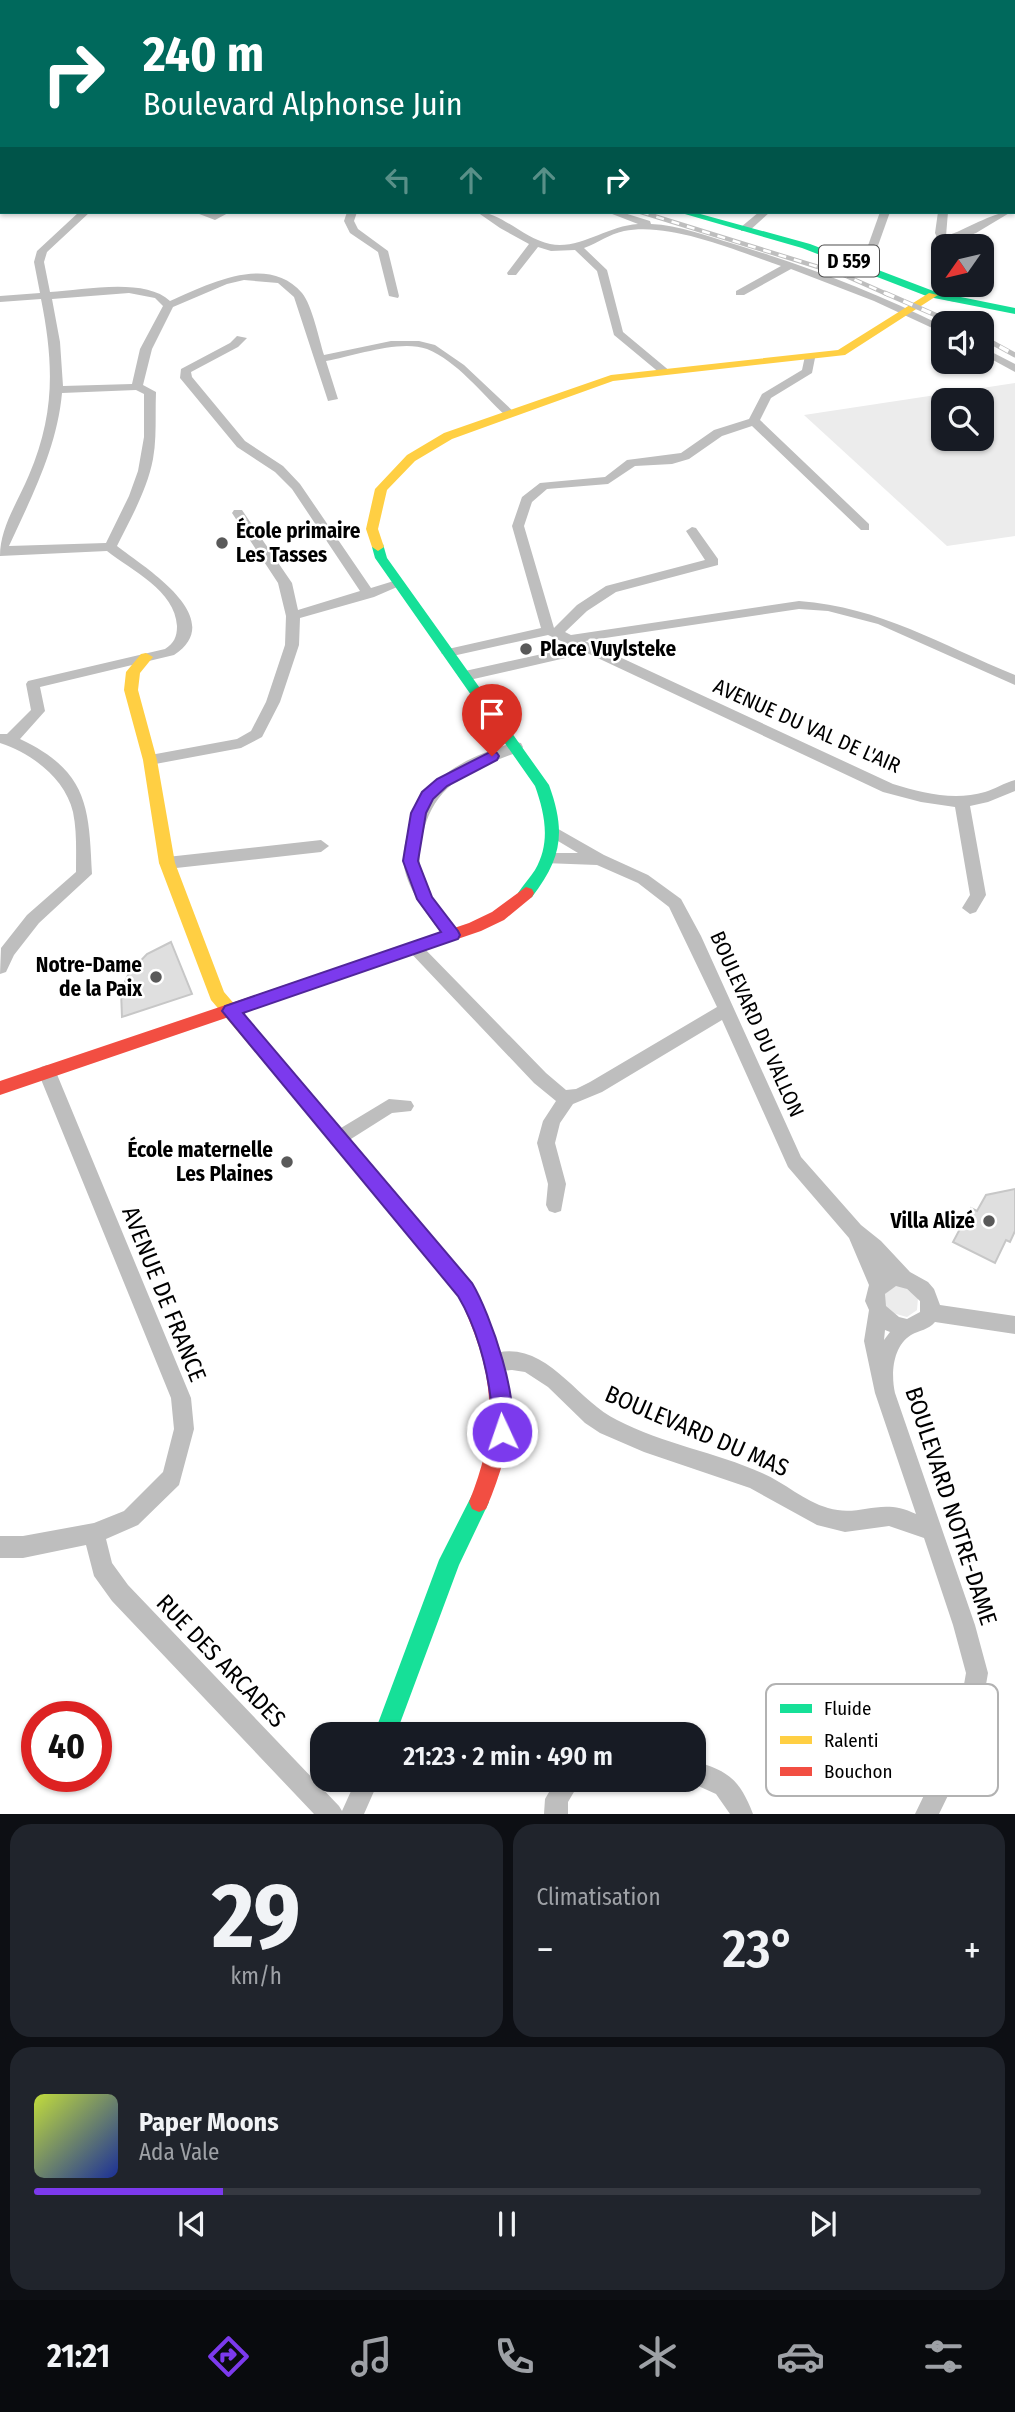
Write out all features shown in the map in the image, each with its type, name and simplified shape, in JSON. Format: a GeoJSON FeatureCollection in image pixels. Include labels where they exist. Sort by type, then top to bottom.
{"type":"FeatureCollection","features":[{"type":"Feature","properties":{"kind":"street"},"geometry":{"type":"LineString","coordinates":[[0,968],[7,952],[33,919],[84,874],[78,804],[53,765],[5,739],[38,711],[33,684],[178,647],[185,620],[176,601],[149,574],[128,564],[110,547],[0,551],[40,461],[54,416],[57,390],[56,349],[39,262],[42,251],[83,214]]}},
{"type":"Feature","properties":{"kind":"street"},"geometry":{"type":"LineString","coordinates":[[204,214],[215,218],[222,214]]}},
{"type":"Feature","properties":{"kind":"street"},"geometry":{"type":"LineString","coordinates":[[351,214],[349,221],[354,231],[383,251],[394,296]]}},
{"type":"Feature","properties":{"kind":"street"},"geometry":{"type":"LineString","coordinates":[[485,214],[512,232],[536,243],[577,247],[606,233],[653,225]]}},
{"type":"Feature","properties":{"kind":"street"},"geometry":{"type":"LineString","coordinates":[[618,214],[791,265],[910,311],[931,323]]}},
{"type":"Feature","properties":{"kind":"street","name":"D 559"},"geometry":{"type":"LineString","coordinates":[[690,214],[806,246],[931,297]]}},
{"type":"Feature","properties":{"kind":"street"},"geometry":{"type":"LineString","coordinates":[[745,229],[763,214]]}},
{"type":"Feature","properties":{"kind":"street"},"geometry":{"type":"LineString","coordinates":[[865,268],[884,214]]}},
{"type":"Feature","properties":{"kind":"street"},"geometry":{"type":"LineString","coordinates":[[940,234],[943,214]]}},
{"type":"Feature","properties":{"kind":"street"},"geometry":{"type":"LineString","coordinates":[[966,234],[1004,214]]}},
{"type":"Feature","properties":{"kind":"street"},"geometry":{"type":"LineString","coordinates":[[512,273],[526,259],[529,249],[536,243]]}},
{"type":"Feature","properties":{"kind":"street"},"geometry":{"type":"LineString","coordinates":[[577,247],[602,270],[618,333],[665,372]]}},
{"type":"Feature","properties":{"kind":"street"},"geometry":{"type":"LineString","coordinates":[[740,293],[791,265]]}},
{"type":"Feature","properties":{"kind":"street"},"geometry":{"type":"LineString","coordinates":[[137,387],[146,349],[169,305],[223,282],[244,277],[281,281],[299,296],[332,399]]}},
{"type":"Feature","properties":{"kind":"street"},"geometry":{"type":"LineString","coordinates":[[0,299],[128,290],[158,295],[169,305]]}},
{"type":"Feature","properties":{"kind":"street"},"geometry":{"type":"LineString","coordinates":[[0,1088],[496,918],[521,899],[540,877],[548,859],[552,831],[552,812],[542,785],[397,584],[381,558],[372,529],[381,489],[411,458],[448,436],[611,378],[841,353],[931,297]]}},
{"type":"Feature","properties":{"kind":"street","name":"D 559"},"geometry":{"type":"LineString","coordinates":[[968,298],[1015,312]]}},
{"type":"Feature","properties":{"kind":"street"},"geometry":{"type":"LineString","coordinates":[[241,338],[234,345],[185,371],[186,378],[240,444],[279,469],[296,487],[369,594]]}},
{"type":"Feature","properties":{"kind":"street"},"geometry":{"type":"LineString","coordinates":[[320,359],[408,343],[431,347],[450,360],[509,413]]}},
{"type":"Feature","properties":{"kind":"street"},"geometry":{"type":"LineString","coordinates":[[994,357],[1015,369]]}},
{"type":"Feature","properties":{"kind":"street"},"geometry":{"type":"LineString","coordinates":[[552,632],[518,526],[526,500],[544,486],[608,480],[631,463],[672,460],[685,456],[718,433],[754,421],[766,396],[808,371],[809,358]]}},
{"type":"Feature","properties":{"kind":"street"},"geometry":{"type":"LineString","coordinates":[[57,390],[137,387],[150,392],[149,443],[137,495],[110,547]]}},
{"type":"Feature","properties":{"kind":"street"},"geometry":{"type":"LineString","coordinates":[[754,421],[865,527]]}},
{"type":"Feature","properties":{"kind":"street"},"geometry":{"type":"LineString","coordinates":[[150,760],[241,743],[257,734],[274,702],[292,645],[293,616],[285,583],[238,513]]}},
{"type":"Feature","properties":{"kind":"street"},"geometry":{"type":"LineString","coordinates":[[448,653],[552,632],[611,589],[713,562],[692,531]]}},
{"type":"Feature","properties":{"kind":"street"},"geometry":{"type":"LineString","coordinates":[[293,616],[397,584]]}},
{"type":"Feature","properties":{"kind":"street"},"geometry":{"type":"LineString","coordinates":[[572,639],[799,605],[825,605],[857,610],[887,621],[961,658],[1015,680]]}},
{"type":"Feature","properties":{"kind":"street"},"geometry":{"type":"LineString","coordinates":[[552,632],[572,639],[588,649]]}},
{"type":"Feature","properties":{"kind":"street"},"geometry":{"type":"LineString","coordinates":[[465,676],[588,649]]}},
{"type":"Feature","properties":{"kind":"street","name":"AVENUE DU VAL DE L'AIR"},"geometry":{"type":"LineString","coordinates":[[588,649],[888,788],[926,799],[962,803],[993,798],[1015,785]]}},
{"type":"Feature","properties":{"kind":"street"},"geometry":{"type":"LineString","coordinates":[[146,657],[133,672],[131,690],[150,760],[167,863],[217,995],[465,1289],[476,1308],[493,1362],[501,1400],[502,1421],[496,1463],[451,1558],[390,1722]]}},
{"type":"Feature","properties":{"kind":"street"},"geometry":{"type":"LineString","coordinates":[[452,935],[425,899],[410,861],[419,813],[428,796],[442,782],[468,767],[516,747]]}},
{"type":"Feature","properties":{"kind":"street"},"geometry":{"type":"LineString","coordinates":[[962,803],[978,895],[970,908]]}},
{"type":"Feature","properties":{"kind":"street","name":"BOULEVARD DU VALLON"},"geometry":{"type":"LineString","coordinates":[[552,831],[600,859],[643,878],[675,904],[794,1162],[853,1231],[867,1254],[879,1286]]}},
{"type":"Feature","properties":{"kind":"street"},"geometry":{"type":"LineString","coordinates":[[167,863],[321,846]]}},
{"type":"Feature","properties":{"kind":"street","name":"BOULEVARD DU VALLON"},"geometry":{"type":"LineString","coordinates":[[548,859],[600,859]]}},
{"type":"Feature","properties":{"kind":"street"},"geometry":{"type":"LineString","coordinates":[[414,948],[540,1078],[568,1099]]}},
{"type":"Feature","properties":{"kind":"street"},"geometry":{"type":"LineString","coordinates":[[555,1205],[557,1184],[546,1143],[552,1121],[568,1099],[596,1087],[726,1010]]}},
{"type":"Feature","properties":{"kind":"street","name":"AVENUE DE FRANCE"},"geometry":{"type":"LineString","coordinates":[[0,1548],[23,1547],[94,1533],[131,1518],[172,1478],[184,1429],[181,1398],[47,1072]]}},
{"type":"Feature","properties":{"kind":"street"},"geometry":{"type":"LineString","coordinates":[[337,1139],[389,1105],[405,1106]]}},
{"type":"Feature","properties":{"kind":"street","name":"BOULEVARD DU VALLON"},"geometry":{"type":"LineString","coordinates":[[853,1231],[874,1247],[904,1278]]}},
{"type":"Feature","properties":{"kind":"street"},"geometry":{"type":"LineString","coordinates":[[889,1278],[904,1278],[921,1286],[927,1294],[929,1311],[921,1323],[905,1327],[890,1322],[878,1311],[874,1298],[879,1286],[889,1278]]}},
{"type":"Feature","properties":{"kind":"street","name":"BOULEVARD NOTRE-DAME"},"geometry":{"type":"LineString","coordinates":[[878,1311],[874,1341],[876,1359],[882,1371],[885,1393],[964,1625],[977,1674],[975,1684]]}},
{"type":"Feature","properties":{"kind":"street"},"geometry":{"type":"LineString","coordinates":[[929,1311],[950,1317],[1015,1325]]}},
{"type":"Feature","properties":{"kind":"street","name":"BOULEVARD NOTRE-DAME"},"geometry":{"type":"LineString","coordinates":[[882,1371],[891,1346],[905,1327]]}},
{"type":"Feature","properties":{"kind":"street","name":"BOULEVARD DU MAS"},"geometry":{"type":"LineString","coordinates":[[493,1362],[504,1360],[530,1363],[555,1378],[570,1399],[608,1426],[659,1448],[756,1481],[818,1514],[838,1521],[896,1516],[920,1529],[930,1527]]}},
{"type":"Feature","properties":{"kind":"street","name":"BOULEVARD DU MAS"},"geometry":{"type":"LineString","coordinates":[[896,1516],[906,1504],[922,1501]]}},
{"type":"Feature","properties":{"kind":"street","name":"RUE DES ARCADES"},"geometry":{"type":"LineString","coordinates":[[94,1533],[102,1568],[120,1594],[331,1814]]}},
{"type":"Feature","properties":{"kind":"street"},"geometry":{"type":"LineString","coordinates":[[706,1775],[716,1778],[735,1796],[742,1814]]}},
{"type":"Feature","properties":{"kind":"street"},"geometry":{"type":"LineString","coordinates":[[352,1814],[362,1792]]}},
{"type":"Feature","properties":{"kind":"street"},"geometry":{"type":"LineString","coordinates":[[556,1814],[556,1799],[561,1792]]}},
{"type":"Feature","properties":{"kind":"street","name":"BOULEVARD NOTRE-DAME"},"geometry":{"type":"LineString","coordinates":[[926,1814],[935,1796]]}},
{"type":"Feature","properties":{"kind":"shaded area"},"geometry":{"type":"Polygon","coordinates":[[[1015,383],[1015,536],[947,546],[804,415],[931,396],[931,451],[994,451],[994,388],[982,388],[1015,383]]]}},
{"type":"Feature","properties":{"kind":"shaded area"},"geometry":{"type":"Polygon","coordinates":[[[899,1283],[918,1298],[917,1310],[907,1317],[889,1312],[881,1297],[899,1283]]]}},
{"type":"Feature","properties":{"kind":"building","name":"Notre-Dame de la Paix"},"geometry":{"type":"Polygon","coordinates":[[[171,942],[192,994],[122,1017],[121,991],[129,973],[147,954],[171,942]]]}},
{"type":"Feature","properties":{"kind":"building","name":"Villa Alizé"},"geometry":{"type":"Polygon","coordinates":[[[1015,1189],[1015,1231],[1010,1242],[1006,1240],[995,1263],[953,1242],[971,1208],[977,1211],[986,1195],[1015,1189]]]}},
{"type":"Feature","properties":{"kind":"railway"},"geometry":{"type":"LineString","coordinates":[[647,214],[844,275],[889,295]]}},
{"type":"Feature","properties":{"kind":"railway"},"geometry":{"type":"LineString","coordinates":[[885,293],[931,313]]}},
{"type":"Feature","properties":{"kind":"railway"},"geometry":{"type":"LineString","coordinates":[[994,344],[1015,355]]}},
{"type":"Feature","properties":{"kind":"traffic: fast"},"geometry":{"type":"LineString","coordinates":[[690,214],[806,246],[933,295],[1015,311]]}},
{"type":"Feature","properties":{"kind":"traffic: fast"},"geometry":{"type":"LineString","coordinates":[[378,547],[381,558],[542,785],[551,815],[552,841],[544,867],[526,893]]}},
{"type":"Feature","properties":{"kind":"traffic: fast"},"geometry":{"type":"LineString","coordinates":[[389,1722],[450,1560],[479,1502]]}},
{"type":"Feature","properties":{"kind":"traffic: slow"},"geometry":{"type":"LineString","coordinates":[[378,547],[372,529],[381,489],[411,458],[448,436],[611,378],[841,353],[931,296]]}},
{"type":"Feature","properties":{"kind":"traffic: slow"},"geometry":{"type":"LineString","coordinates":[[146,657],[133,672],[131,690],[150,760],[167,863],[217,995],[279,1068]]}},
{"type":"Feature","properties":{"kind":"traffic: jam"},"geometry":{"type":"LineString","coordinates":[[0,1088],[475,927],[498,916],[526,893]]}},
{"type":"Feature","properties":{"kind":"traffic: jam"},"geometry":{"type":"LineString","coordinates":[[279,1068],[465,1289],[478,1316],[495,1368],[501,1421],[491,1475],[479,1502]]}},
{"type":"Feature","properties":{"kind":"place","name":"École primaire Les Tasses"},"geometry":{"type":"Point","coordinates":[222,543]}},
{"type":"Feature","properties":{"kind":"place","name":"Place Vuylsteke"},"geometry":{"type":"Point","coordinates":[526,649]}},
{"type":"Feature","properties":{"kind":"place","name":"Notre-Dame de la Paix"},"geometry":{"type":"Point","coordinates":[156,977]}},
{"type":"Feature","properties":{"kind":"place","name":"École maternelle Les Plaines"},"geometry":{"type":"Point","coordinates":[287,1162]}},
{"type":"Feature","properties":{"kind":"place","name":"Villa Alizé"},"geometry":{"type":"Point","coordinates":[989,1221]}},
{"type":"Feature","properties":{"kind":"route"},"geometry":{"type":"LineString","coordinates":[[492,756],[442,782],[428,796],[419,813],[410,861],[425,899],[452,935],[230,1011],[465,1289],[476,1308],[493,1362],[501,1400],[502,1432]]}}]}
